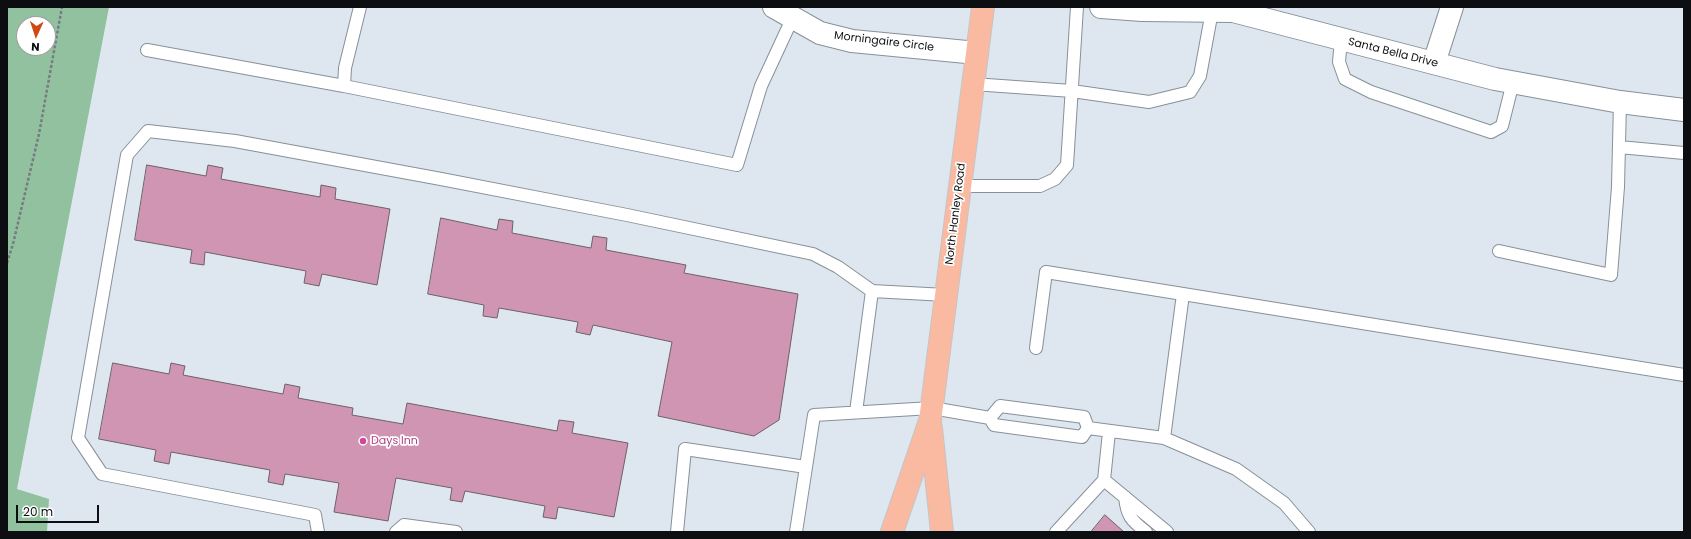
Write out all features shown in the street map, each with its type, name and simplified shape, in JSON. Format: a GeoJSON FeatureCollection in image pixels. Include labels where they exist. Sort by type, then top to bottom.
{"type":"FeatureCollection","features":[{"type":"Feature","properties":{"kind":"main road","name":"North Hanley Road"},"geometry":{"type":"LineString","coordinates":[[892,532],[931,415],[983,7]]}},
{"type":"Feature","properties":{"kind":"main road","name":"North Hanley Road"},"geometry":{"type":"LineString","coordinates":[[931,415],[942,532]]}},
{"type":"Feature","properties":{"kind":"street","name":"Santa Bella Drive"},"geometry":{"type":"LineString","coordinates":[[1101,7],[1142,10],[1234,11],[1264,13],[1340,39],[1513,82],[1620,102],[1684,110]]}},
{"type":"Feature","properties":{"kind":"street"},"geometry":{"type":"LineString","coordinates":[[1434,63],[1452,7]]}},
{"type":"Feature","properties":{"kind":"street","name":"Morningaire Circle"},"geometry":{"type":"LineString","coordinates":[[783,12],[820,34],[852,41],[976,53]]}},
{"type":"Feature","properties":{"kind":"lane"},"geometry":{"type":"LineString","coordinates":[[344,86],[345,68],[360,7]]}},
{"type":"Feature","properties":{"kind":"lane"},"geometry":{"type":"LineString","coordinates":[[960,186],[1040,186],[1055,179],[1067,165],[1077,7]]}},
{"type":"Feature","properties":{"kind":"lane"},"geometry":{"type":"LineString","coordinates":[[973,84],[1072,91],[1149,102],[1190,92],[1200,76],[1212,11]]}},
{"type":"Feature","properties":{"kind":"lane"},"geometry":{"type":"LineString","coordinates":[[146,50],[344,86],[737,165],[783,12]]}},
{"type":"Feature","properties":{"kind":"lane"},"geometry":{"type":"LineString","coordinates":[[1340,39],[1339,62],[1344,79],[1371,92],[1491,132],[1502,126],[1513,82]]}},
{"type":"Feature","properties":{"kind":"lane"},"geometry":{"type":"LineString","coordinates":[[1499,251],[1611,275],[1619,147],[1620,102]]}},
{"type":"Feature","properties":{"kind":"lane"},"geometry":{"type":"LineString","coordinates":[[318,532],[315,515],[102,474],[78,438],[127,155],[148,131],[235,141],[627,215],[812,254],[838,267],[872,290],[946,295]]}},
{"type":"Feature","properties":{"kind":"lane"},"geometry":{"type":"LineString","coordinates":[[1619,147],[1684,153]]}},
{"type":"Feature","properties":{"kind":"lane"},"geometry":{"type":"LineString","coordinates":[[1036,348],[1046,272],[1684,375]]}},
{"type":"Feature","properties":{"kind":"lane"},"geometry":{"type":"LineString","coordinates":[[856,412],[872,290]]}},
{"type":"Feature","properties":{"kind":"lane"},"geometry":{"type":"LineString","coordinates":[[1164,438],[1183,294]]}},
{"type":"Feature","properties":{"kind":"lane"},"geometry":{"type":"LineString","coordinates":[[990,418],[1000,406],[1084,417],[1088,428]]}},
{"type":"Feature","properties":{"kind":"lane"},"geometry":{"type":"LineString","coordinates":[[796,532],[814,415],[856,412],[990,418]]}},
{"type":"Feature","properties":{"kind":"lane"},"geometry":{"type":"LineString","coordinates":[[990,418],[994,426],[1082,437],[1088,428]]}},
{"type":"Feature","properties":{"kind":"lane"},"geometry":{"type":"LineString","coordinates":[[1088,428],[1109,432],[1164,438],[1236,469],[1284,503],[1310,532]]}},
{"type":"Feature","properties":{"kind":"lane"},"geometry":{"type":"LineString","coordinates":[[1056,532],[1104,480],[1109,432]]}},
{"type":"Feature","properties":{"kind":"lane"},"geometry":{"type":"LineString","coordinates":[[677,532],[685,449],[806,467]]}},
{"type":"Feature","properties":{"kind":"lane"},"geometry":{"type":"LineString","coordinates":[[1104,480],[1167,532]]}},
{"type":"Feature","properties":{"kind":"lane"},"geometry":{"type":"LineString","coordinates":[[1125,497],[1127,512],[1134,522],[1146,532]]}},
{"type":"Feature","properties":{"kind":"lane"},"geometry":{"type":"LineString","coordinates":[[396,532],[404,525],[456,532]]}},
{"type":"Feature","properties":{"kind":"path"},"geometry":{"type":"LineString","coordinates":[[7,263],[13,244],[39,134],[62,7]]}},
{"type":"Feature","properties":{"kind":"green space"},"geometry":{"type":"Polygon","coordinates":[[[7,7],[109,7],[17,489],[49,499],[47,532],[7,532],[7,7]]]}},
{"type":"Feature","properties":{"kind":"building"},"geometry":{"type":"Polygon","coordinates":[[[147,165],[206,176],[208,165],[223,168],[221,179],[320,197],[321,185],[336,188],[335,199],[390,209],[377,285],[322,274],[319,286],[304,283],[306,271],[205,252],[204,265],[190,263],[192,250],[135,240],[147,165]]]}},
{"type":"Feature","properties":{"kind":"building"},"geometry":{"type":"Polygon","coordinates":[[[441,218],[497,230],[499,219],[513,221],[512,233],[591,248],[593,236],[607,238],[606,250],[686,265],[684,273],[798,294],[779,420],[754,436],[658,416],[672,342],[593,325],[590,335],[576,332],[578,322],[499,308],[497,318],[483,316],[484,305],[428,294],[441,218]]]}},
{"type":"Feature","properties":{"kind":"building","name":"Days Inn"},"geometry":{"type":"Polygon","coordinates":[[[113,363],[169,374],[171,363],[185,366],[183,375],[283,394],[285,384],[300,387],[298,398],[353,408],[352,415],[403,424],[407,403],[557,431],[559,420],[574,422],[572,433],[628,443],[614,517],[558,507],[556,519],[543,517],[545,506],[465,491],[462,502],[450,500],[452,488],[396,478],[388,521],[334,512],[339,483],[285,474],[283,485],[268,482],[270,470],[171,452],[169,464],[154,461],[156,450],[99,439],[113,363]]]}},
{"type":"Feature","properties":{"kind":"building"},"geometry":{"type":"Polygon","coordinates":[[[1105,515],[1124,532],[1091,532],[1105,515]]]}},
{"type":"Feature","properties":{"kind":"place","name":"Days Inn"},"geometry":{"type":"Point","coordinates":[363,441]}}]}
